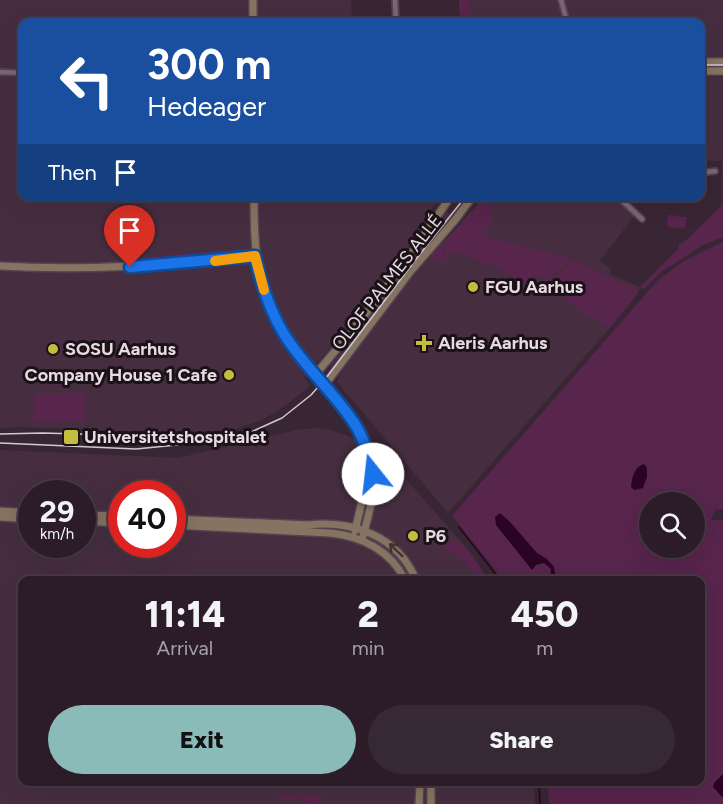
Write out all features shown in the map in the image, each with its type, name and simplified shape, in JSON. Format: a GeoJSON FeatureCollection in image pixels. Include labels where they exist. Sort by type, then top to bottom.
{"type":"FeatureCollection","features":[{"type":"Feature","properties":{"kind":"street"},"geometry":{"type":"LineString","coordinates":[[253,0],[253,18]]}},
{"type":"Feature","properties":{"kind":"street"},"geometry":{"type":"LineString","coordinates":[[395,0],[396,18]]}},
{"type":"Feature","properties":{"kind":"street"},"geometry":{"type":"LineString","coordinates":[[561,0],[566,18]]}},
{"type":"Feature","properties":{"kind":"street"},"geometry":{"type":"LineString","coordinates":[[705,62],[723,62]]}},
{"type":"Feature","properties":{"kind":"street"},"geometry":{"type":"LineString","coordinates":[[705,71],[723,71]]}},
{"type":"Feature","properties":{"kind":"street"},"geometry":{"type":"LineString","coordinates":[[0,72],[18,73]]}},
{"type":"Feature","properties":{"kind":"street"},"geometry":{"type":"LineString","coordinates":[[705,172],[715,171]]}},
{"type":"Feature","properties":{"kind":"street"},"geometry":{"type":"LineString","coordinates":[[254,201],[255,256],[259,275],[275,318],[285,336],[355,423],[371,464],[374,481],[370,509],[358,531]]}},
{"type":"Feature","properties":{"kind":"street","name":"OLOF PALMES ALLÉ"},"geometry":{"type":"LineString","coordinates":[[315,375],[375,303],[447,201]]}},
{"type":"Feature","properties":{"kind":"street","name":"OLOF PALMES ALLÉ"},"geometry":{"type":"LineString","coordinates":[[324,386],[416,264],[469,201]]}},
{"type":"Feature","properties":{"kind":"street"},"geometry":{"type":"LineString","coordinates":[[623,201],[642,219]]}},
{"type":"Feature","properties":{"kind":"street"},"geometry":{"type":"LineString","coordinates":[[0,266],[130,267],[255,256]]}},
{"type":"Feature","properties":{"kind":"street"},"geometry":{"type":"LineString","coordinates":[[371,464],[358,531],[362,540],[389,556],[402,576]]}},
{"type":"Feature","properties":{"kind":"street"},"geometry":{"type":"LineString","coordinates":[[0,511],[18,512]]}},
{"type":"Feature","properties":{"kind":"street"},"geometry":{"type":"LineString","coordinates":[[0,517],[18,518]]}},
{"type":"Feature","properties":{"kind":"street"},"geometry":{"type":"LineString","coordinates":[[186,520],[308,525],[321,523],[358,531],[384,540],[395,548],[404,558],[414,576]]}},
{"type":"Feature","properties":{"kind":"street"},"geometry":{"type":"LineString","coordinates":[[186,526],[294,531],[331,528],[358,531]]}},
{"type":"Feature","properties":{"kind":"street"},"geometry":{"type":"LineString","coordinates":[[419,804],[420,786]]}},
{"type":"Feature","properties":{"kind":"street"},"geometry":{"type":"LineString","coordinates":[[430,804],[431,786]]}},
{"type":"Feature","properties":{"kind":"shaded area"},"geometry":{"type":"Polygon","coordinates":[[[0,0],[351,0],[352,18],[18,18],[18,201],[438,201],[414,232],[407,251],[348,328],[304,377],[309,387],[262,420],[233,430],[210,434],[0,428],[0,0]]]}},
{"type":"Feature","properties":{"kind":"shaded area"},"geometry":{"type":"Polygon","coordinates":[[[459,0],[723,0],[723,58],[705,57],[705,18],[460,18],[459,0]]]}},
{"type":"Feature","properties":{"kind":"shaded area"},"geometry":{"type":"Polygon","coordinates":[[[459,0],[469,0],[470,18],[460,18],[459,0]]]}},
{"type":"Feature","properties":{"kind":"shaded area"},"geometry":{"type":"Polygon","coordinates":[[[705,76],[723,77],[723,206],[721,206],[722,161],[705,160],[705,76]]]}},
{"type":"Feature","properties":{"kind":"shaded area"},"geometry":{"type":"Polygon","coordinates":[[[480,201],[617,201],[634,216],[600,261],[611,269],[610,274],[640,287],[638,293],[448,513],[337,382],[341,372],[411,278],[480,201]]]}},
{"type":"Feature","properties":{"kind":"shaded area"},"geometry":{"type":"Polygon","coordinates":[[[484,201],[492,201],[491,225],[482,236],[569,258],[563,267],[548,277],[538,276],[530,279],[525,285],[491,263],[488,267],[479,260],[467,256],[466,251],[448,255],[446,262],[447,239],[480,203],[484,201]]]}},
{"type":"Feature","properties":{"kind":"shaded area"},"geometry":{"type":"Polygon","coordinates":[[[723,206],[723,237],[701,246],[701,243],[700,247],[661,272],[644,289],[640,287],[678,249],[679,244],[684,242],[723,206]]]}},
{"type":"Feature","properties":{"kind":"shaded area"},"geometry":{"type":"Polygon","coordinates":[[[444,209],[455,218],[335,370],[330,365],[413,255],[444,209]]]}},
{"type":"Feature","properties":{"kind":"shaded area"},"geometry":{"type":"Polygon","coordinates":[[[668,215],[687,217],[685,229],[667,227],[668,215]]]}},
{"type":"Feature","properties":{"kind":"shaded area"},"geometry":{"type":"Polygon","coordinates":[[[445,239],[443,261],[428,258],[445,239]]]}},
{"type":"Feature","properties":{"kind":"shaded area"},"geometry":{"type":"Polygon","coordinates":[[[723,242],[723,509],[715,510],[711,520],[723,520],[723,804],[549,804],[548,786],[705,786],[705,576],[499,576],[452,516],[658,280],[684,261],[723,242]]]}},
{"type":"Feature","properties":{"kind":"shaded area"},"geometry":{"type":"Polygon","coordinates":[[[220,251],[223,253],[145,260],[145,256],[220,251]]]}},
{"type":"Feature","properties":{"kind":"shaded area"},"geometry":{"type":"Polygon","coordinates":[[[571,259],[636,289],[638,293],[609,329],[538,279],[558,275],[571,259]]]}},
{"type":"Feature","properties":{"kind":"shaded area"},"geometry":{"type":"Polygon","coordinates":[[[45,378],[59,378],[61,385],[45,386],[45,378]]]}},
{"type":"Feature","properties":{"kind":"shaded area"},"geometry":{"type":"Polygon","coordinates":[[[34,393],[86,393],[85,422],[33,421],[34,393]]]}},
{"type":"Feature","properties":{"kind":"shaded area"},"geometry":{"type":"Polygon","coordinates":[[[316,428],[330,430],[383,453],[471,553],[485,576],[18,576],[18,786],[534,786],[535,804],[0,804],[0,450],[178,458],[297,430],[316,428]]]}},
{"type":"Feature","properties":{"kind":"shaded area"},"geometry":{"type":"Polygon","coordinates":[[[644,464],[647,468],[647,477],[643,488],[634,490],[631,487],[634,473],[644,464]]]}},
{"type":"Feature","properties":{"kind":"shaded area"},"geometry":{"type":"Polygon","coordinates":[[[500,513],[511,523],[537,553],[554,567],[555,576],[550,576],[551,569],[544,563],[536,565],[532,570],[496,525],[495,517],[500,513]]]}},
{"type":"Feature","properties":{"kind":"shaded area"},"geometry":{"type":"Polygon","coordinates":[[[457,540],[470,553],[486,576],[475,576],[456,555],[446,551],[444,545],[457,540]]]}},
{"type":"Feature","properties":{"kind":"shaded area"},"geometry":{"type":"Polygon","coordinates":[[[723,774],[723,798],[713,787],[723,774]]]}},
{"type":"Feature","properties":{"kind":"shaded area"},"geometry":{"type":"Polygon","coordinates":[[[277,796],[322,796],[319,804],[304,804],[304,799],[279,800],[277,796]]]}},
{"type":"Feature","properties":{"kind":"waterway"},"geometry":{"type":"LineString","coordinates":[[459,527],[497,576]]}},
{"type":"Feature","properties":{"kind":"waterway"},"geometry":{"type":"LineString","coordinates":[[539,786],[540,804]]}},
{"type":"Feature","properties":{"kind":"tram line"},"geometry":{"type":"LineString","coordinates":[[705,65],[723,65]]}},
{"type":"Feature","properties":{"kind":"tram line"},"geometry":{"type":"LineString","coordinates":[[0,443],[136,449],[217,441],[251,432],[282,418],[311,395],[326,378],[462,201]]}},
{"type":"Feature","properties":{"kind":"tram line"},"geometry":{"type":"LineString","coordinates":[[0,434],[179,437]]}},
{"type":"Feature","properties":{"kind":"slow traffic"},"geometry":{"type":"LineString","coordinates":[[215,261],[255,256],[264,290]]}},
{"type":"Feature","properties":{"kind":"place","name":"FGU Aarhus"},"geometry":{"type":"Point","coordinates":[473,287]}},
{"type":"Feature","properties":{"kind":"place","name":"Aleris Aarhus"},"geometry":{"type":"Point","coordinates":[424,343]}},
{"type":"Feature","properties":{"kind":"place","name":"SOSU Aarhus"},"geometry":{"type":"Point","coordinates":[53,349]}},
{"type":"Feature","properties":{"kind":"place","name":"Company House 1 Cafe"},"geometry":{"type":"Point","coordinates":[229,375]}},
{"type":"Feature","properties":{"kind":"place","name":"Universitetshospitalet"},"geometry":{"type":"Point","coordinates":[71,437]}},
{"type":"Feature","properties":{"kind":"place","name":"P6"},"geometry":{"type":"Point","coordinates":[413,536]}},
{"type":"Feature","properties":{"kind":"route"},"geometry":{"type":"LineString","coordinates":[[130,267],[255,256],[259,275],[275,318],[285,336],[355,423],[367,449],[373,474]]}}]}
